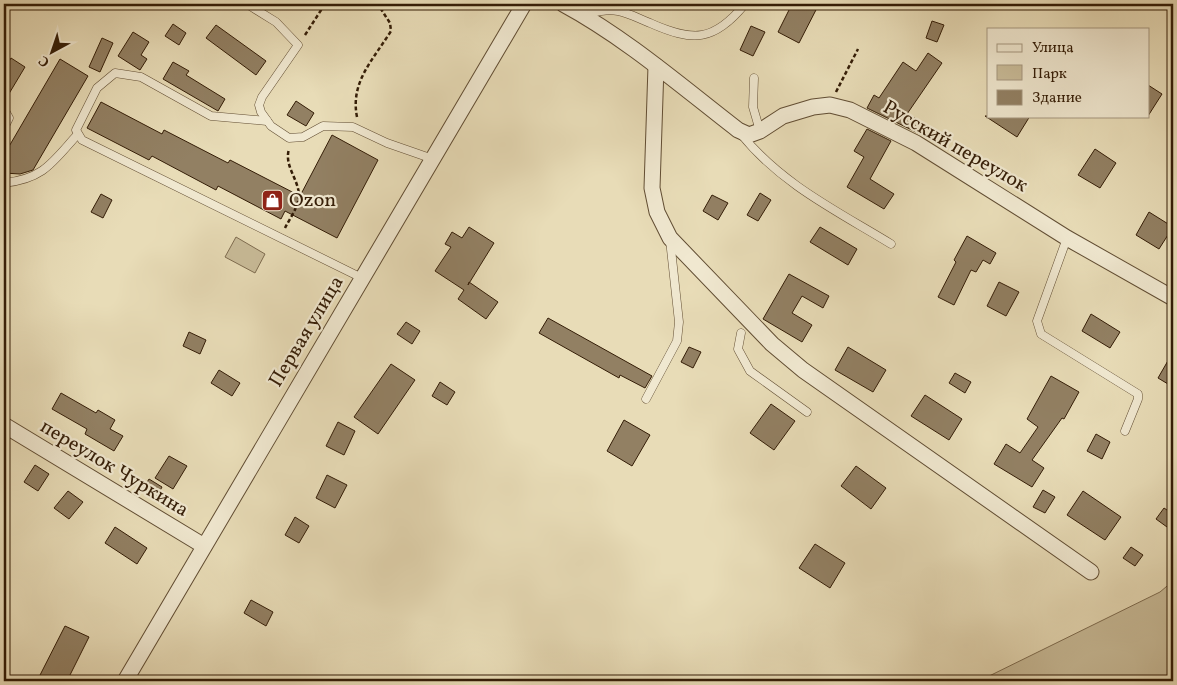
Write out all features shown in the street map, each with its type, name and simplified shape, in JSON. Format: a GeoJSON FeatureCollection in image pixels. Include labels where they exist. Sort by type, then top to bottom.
{"type":"FeatureCollection","features":[{"type":"Feature","properties":{"kind":"street","name":"Первая улица"},"geometry":{"type":"LineString","coordinates":[[125,681],[524,4]]}},
{"type":"Feature","properties":{"kind":"street"},"geometry":{"type":"LineString","coordinates":[[563,4],[583,15],[656,66],[738,130],[749,135],[760,131]]}},
{"type":"Feature","properties":{"kind":"street"},"geometry":{"type":"LineString","coordinates":[[656,66],[652,188],[657,212],[670,238],[772,344],[803,370],[1091,572]]}},
{"type":"Feature","properties":{"kind":"street","name":"Русский переулок"},"geometry":{"type":"LineString","coordinates":[[760,131],[783,116],[830,105],[850,110],[916,143],[1067,238],[1173,298]]}},
{"type":"Feature","properties":{"kind":"street","name":"переулок Чуркина"},"geometry":{"type":"LineString","coordinates":[[4,425],[204,546]]}},
{"type":"Feature","properties":{"kind":"lane"},"geometry":{"type":"LineString","coordinates":[[247,4],[276,22],[298,45],[262,96],[259,105],[267,121],[282,134],[292,138],[303,137],[323,126],[360,129],[387,143],[433,159]]}},
{"type":"Feature","properties":{"kind":"lane"},"geometry":{"type":"LineString","coordinates":[[583,15],[604,10],[618,11],[668,32],[691,37],[714,31],[727,23],[745,4]]}},
{"type":"Feature","properties":{"kind":"lane"},"geometry":{"type":"LineString","coordinates":[[267,121],[211,116],[140,77],[115,73],[97,88],[76,130],[77,135],[82,140],[362,278]]}},
{"type":"Feature","properties":{"kind":"lane"},"geometry":{"type":"LineString","coordinates":[[754,78],[753,107],[760,131]]}},
{"type":"Feature","properties":{"kind":"lane"},"geometry":{"type":"LineString","coordinates":[[4,109],[9,118],[4,128]]}},
{"type":"Feature","properties":{"kind":"lane"},"geometry":{"type":"LineString","coordinates":[[738,130],[763,160],[789,181],[891,244]]}},
{"type":"Feature","properties":{"kind":"lane"},"geometry":{"type":"LineString","coordinates":[[4,183],[33,178],[56,159],[77,135]]}},
{"type":"Feature","properties":{"kind":"lane"},"geometry":{"type":"LineString","coordinates":[[646,399],[677,341],[679,322],[670,238]]}},
{"type":"Feature","properties":{"kind":"lane"},"geometry":{"type":"LineString","coordinates":[[1067,238],[1037,321],[1037,328],[1041,334],[1138,394],[1138,399],[1125,431]]}},
{"type":"Feature","properties":{"kind":"lane"},"geometry":{"type":"LineString","coordinates":[[741,333],[738,348],[750,371],[807,412]]}},
{"type":"Feature","properties":{"kind":"path"},"geometry":{"type":"LineString","coordinates":[[298,45],[325,4]]}},
{"type":"Feature","properties":{"kind":"path"},"geometry":{"type":"LineString","coordinates":[[360,129],[355,106],[358,84],[391,31],[390,23],[380,5],[369,8],[363,4]]}},
{"type":"Feature","properties":{"kind":"path"},"geometry":{"type":"LineString","coordinates":[[830,105],[858,49]]}},
{"type":"Feature","properties":{"kind":"path"},"geometry":{"type":"LineString","coordinates":[[280,238],[297,206],[299,194],[287,158],[292,138]]}},
{"type":"Feature","properties":{"kind":"green space"},"geometry":{"type":"Polygon","coordinates":[[[236,237],[265,254],[255,273],[225,257],[236,237]]]}},
{"type":"Feature","properties":{"kind":"green space"},"geometry":{"type":"Polygon","coordinates":[[[1173,581],[1173,681],[979,681],[1160,592],[1173,581]]]}},
{"type":"Feature","properties":{"kind":"building"},"geometry":{"type":"Polygon","coordinates":[[[792,4],[819,4],[799,43],[778,32],[792,4]]]}},
{"type":"Feature","properties":{"kind":"building"},"geometry":{"type":"Polygon","coordinates":[[[932,21],[944,25],[937,42],[926,38],[932,21]]]}},
{"type":"Feature","properties":{"kind":"building"},"geometry":{"type":"Polygon","coordinates":[[[173,24],[186,33],[179,45],[165,36],[173,24]]]}},
{"type":"Feature","properties":{"kind":"building"},"geometry":{"type":"Polygon","coordinates":[[[216,25],[266,61],[256,75],[206,38],[216,25]]]}},
{"type":"Feature","properties":{"kind":"building"},"geometry":{"type":"Polygon","coordinates":[[[751,26],[765,32],[753,56],[740,50],[751,26]]]}},
{"type":"Feature","properties":{"kind":"building"},"geometry":{"type":"Polygon","coordinates":[[[133,32],[149,42],[141,55],[147,59],[140,70],[118,56],[133,32]]]}},
{"type":"Feature","properties":{"kind":"building"},"geometry":{"type":"Polygon","coordinates":[[[102,38],[113,43],[100,72],[89,67],[102,38]]]}},
{"type":"Feature","properties":{"kind":"building"},"geometry":{"type":"Polygon","coordinates":[[[928,53],[942,63],[907,114],[925,124],[920,134],[867,108],[874,95],[879,98],[903,62],[916,71],[928,53]]]}},
{"type":"Feature","properties":{"kind":"building"},"geometry":{"type":"Polygon","coordinates":[[[11,58],[25,67],[4,102],[4,70],[11,58]]]}},
{"type":"Feature","properties":{"kind":"building"},"geometry":{"type":"Polygon","coordinates":[[[60,59],[88,76],[33,170],[20,174],[4,173],[4,155],[60,59]]]}},
{"type":"Feature","properties":{"kind":"building"},"geometry":{"type":"Polygon","coordinates":[[[173,62],[189,71],[186,75],[225,99],[218,111],[163,79],[173,62]]]}},
{"type":"Feature","properties":{"kind":"building"},"geometry":{"type":"Polygon","coordinates":[[[1150,86],[1162,94],[1150,113],[1150,86]]]}},
{"type":"Feature","properties":{"kind":"building"},"geometry":{"type":"Polygon","coordinates":[[[296,101],[314,113],[306,126],[287,115],[296,101]]]}},
{"type":"Feature","properties":{"kind":"building"},"geometry":{"type":"Polygon","coordinates":[[[101,102],[162,134],[164,130],[228,163],[230,160],[300,196],[332,135],[378,160],[337,238],[285,211],[281,219],[218,186],[216,190],[152,156],[149,160],[87,128],[101,102]]]}},
{"type":"Feature","properties":{"kind":"building"},"geometry":{"type":"Polygon","coordinates":[[[988,118],[1029,118],[1017,137],[988,118]]]}},
{"type":"Feature","properties":{"kind":"building"},"geometry":{"type":"Polygon","coordinates":[[[867,129],[891,141],[870,179],[894,194],[884,209],[847,187],[864,157],[854,151],[867,129]]]}},
{"type":"Feature","properties":{"kind":"building"},"geometry":{"type":"Polygon","coordinates":[[[1095,149],[1116,163],[1100,188],[1078,175],[1095,149]]]}},
{"type":"Feature","properties":{"kind":"building"},"geometry":{"type":"Polygon","coordinates":[[[760,193],[771,200],[758,221],[747,215],[760,193]]]}},
{"type":"Feature","properties":{"kind":"building"},"geometry":{"type":"Polygon","coordinates":[[[101,194],[112,200],[103,218],[91,212],[101,194]]]}},
{"type":"Feature","properties":{"kind":"building"},"geometry":{"type":"Polygon","coordinates":[[[712,195],[728,203],[718,220],[703,211],[712,195]]]}},
{"type":"Feature","properties":{"kind":"building"},"geometry":{"type":"Polygon","coordinates":[[[1149,212],[1173,227],[1159,249],[1136,235],[1149,212]]]}},
{"type":"Feature","properties":{"kind":"building"},"geometry":{"type":"Polygon","coordinates":[[[469,227],[494,243],[470,282],[498,302],[486,319],[458,299],[464,290],[435,271],[451,247],[445,244],[452,232],[462,238],[469,227]]]}},
{"type":"Feature","properties":{"kind":"building"},"geometry":{"type":"Polygon","coordinates":[[[820,227],[857,249],[848,265],[810,242],[820,227]]]}},
{"type":"Feature","properties":{"kind":"building"},"geometry":{"type":"Polygon","coordinates":[[[967,236],[996,253],[990,264],[983,260],[976,272],[971,270],[954,305],[938,297],[967,236]]]}},
{"type":"Feature","properties":{"kind":"building"},"geometry":{"type":"Polygon","coordinates":[[[789,274],[829,296],[823,308],[802,296],[792,313],[812,325],[802,342],[763,319],[789,274]]]}},
{"type":"Feature","properties":{"kind":"building"},"geometry":{"type":"Polygon","coordinates":[[[999,282],[1019,292],[1006,316],[987,306],[999,282]]]}},
{"type":"Feature","properties":{"kind":"building"},"geometry":{"type":"Polygon","coordinates":[[[1091,314],[1120,332],[1110,348],[1082,331],[1091,314]]]}},
{"type":"Feature","properties":{"kind":"building"},"geometry":{"type":"Polygon","coordinates":[[[548,318],[652,376],[645,388],[620,375],[619,378],[539,333],[548,318]]]}},
{"type":"Feature","properties":{"kind":"building"},"geometry":{"type":"Polygon","coordinates":[[[406,322],[420,331],[412,344],[397,334],[406,322]]]}},
{"type":"Feature","properties":{"kind":"building"},"geometry":{"type":"Polygon","coordinates":[[[189,332],[206,340],[200,354],[183,346],[189,332]]]}},
{"type":"Feature","properties":{"kind":"building"},"geometry":{"type":"Polygon","coordinates":[[[689,347],[701,352],[693,368],[681,362],[689,347]]]}},
{"type":"Feature","properties":{"kind":"building"},"geometry":{"type":"Polygon","coordinates":[[[848,347],[886,370],[873,392],[835,370],[848,347]]]}},
{"type":"Feature","properties":{"kind":"building"},"geometry":{"type":"Polygon","coordinates":[[[1173,352],[1173,387],[1158,378],[1173,352]]]}},
{"type":"Feature","properties":{"kind":"building"},"geometry":{"type":"Polygon","coordinates":[[[391,364],[415,380],[378,434],[354,417],[391,364]]]}},
{"type":"Feature","properties":{"kind":"building"},"geometry":{"type":"Polygon","coordinates":[[[219,370],[240,383],[232,396],[211,383],[219,370]]]}},
{"type":"Feature","properties":{"kind":"building"},"geometry":{"type":"Polygon","coordinates":[[[955,373],[971,382],[965,393],[949,383],[955,373]]]}},
{"type":"Feature","properties":{"kind":"building"},"geometry":{"type":"Polygon","coordinates":[[[1051,376],[1079,392],[1064,419],[1062,418],[1032,460],[1044,468],[1032,487],[994,464],[1006,444],[1020,453],[1038,427],[1027,419],[1051,376]]]}},
{"type":"Feature","properties":{"kind":"building"},"geometry":{"type":"Polygon","coordinates":[[[440,382],[455,392],[447,405],[432,396],[440,382]]]}},
{"type":"Feature","properties":{"kind":"building"},"geometry":{"type":"Polygon","coordinates":[[[61,393],[96,413],[98,410],[115,420],[110,429],[123,436],[114,451],[85,434],[87,429],[52,409],[61,393]]]}},
{"type":"Feature","properties":{"kind":"building"},"geometry":{"type":"Polygon","coordinates":[[[925,395],[962,419],[949,440],[911,416],[925,395]]]}},
{"type":"Feature","properties":{"kind":"building"},"geometry":{"type":"Polygon","coordinates":[[[771,404],[795,421],[774,450],[750,433],[771,404]]]}},
{"type":"Feature","properties":{"kind":"building"},"geometry":{"type":"Polygon","coordinates":[[[624,420],[650,435],[632,466],[607,451],[624,420]]]}},
{"type":"Feature","properties":{"kind":"building"},"geometry":{"type":"Polygon","coordinates":[[[338,422],[355,431],[344,455],[326,446],[338,422]]]}},
{"type":"Feature","properties":{"kind":"building"},"geometry":{"type":"Polygon","coordinates":[[[1096,434],[1110,442],[1102,459],[1087,451],[1096,434]]]}},
{"type":"Feature","properties":{"kind":"building"},"geometry":{"type":"Polygon","coordinates":[[[169,456],[187,466],[173,489],[155,478],[169,456]]]}},
{"type":"Feature","properties":{"kind":"building"},"geometry":{"type":"Polygon","coordinates":[[[35,465],[49,474],[38,491],[24,482],[35,465]]]}},
{"type":"Feature","properties":{"kind":"building"},"geometry":{"type":"Polygon","coordinates":[[[856,466],[886,488],[871,509],[841,486],[856,466]]]}},
{"type":"Feature","properties":{"kind":"building"},"geometry":{"type":"Polygon","coordinates":[[[327,475],[347,485],[335,508],[316,498],[327,475]]]}},
{"type":"Feature","properties":{"kind":"building"},"geometry":{"type":"Polygon","coordinates":[[[149,479],[162,487],[156,498],[143,489],[149,479]]]}},
{"type":"Feature","properties":{"kind":"building"},"geometry":{"type":"Polygon","coordinates":[[[1043,490],[1055,497],[1045,513],[1033,507],[1043,490]]]}},
{"type":"Feature","properties":{"kind":"building"},"geometry":{"type":"Polygon","coordinates":[[[68,491],[83,502],[69,519],[54,508],[68,491]]]}},
{"type":"Feature","properties":{"kind":"building"},"geometry":{"type":"Polygon","coordinates":[[[1083,491],[1121,517],[1105,540],[1067,515],[1083,491]]]}},
{"type":"Feature","properties":{"kind":"building"},"geometry":{"type":"Polygon","coordinates":[[[1164,508],[1173,514],[1173,518],[1167,527],[1156,519],[1164,508]]]}},
{"type":"Feature","properties":{"kind":"building"},"geometry":{"type":"Polygon","coordinates":[[[295,517],[309,526],[299,543],[285,535],[295,517]]]}},
{"type":"Feature","properties":{"kind":"building"},"geometry":{"type":"Polygon","coordinates":[[[115,527],[147,548],[137,564],[105,543],[115,527]]]}},
{"type":"Feature","properties":{"kind":"building"},"geometry":{"type":"Polygon","coordinates":[[[815,544],[845,563],[830,588],[799,568],[815,544]]]}},
{"type":"Feature","properties":{"kind":"building"},"geometry":{"type":"Polygon","coordinates":[[[1131,547],[1143,555],[1135,566],[1123,558],[1131,547]]]}},
{"type":"Feature","properties":{"kind":"building"},"geometry":{"type":"Polygon","coordinates":[[[251,600],[273,612],[266,626],[244,613],[251,600]]]}},
{"type":"Feature","properties":{"kind":"building"},"geometry":{"type":"Polygon","coordinates":[[[65,626],[89,637],[67,681],[37,681],[65,626]]]}},
{"type":"Feature","properties":{"kind":"place","name":"Ozon"},"geometry":{"type":"Point","coordinates":[273,201]}}]}
